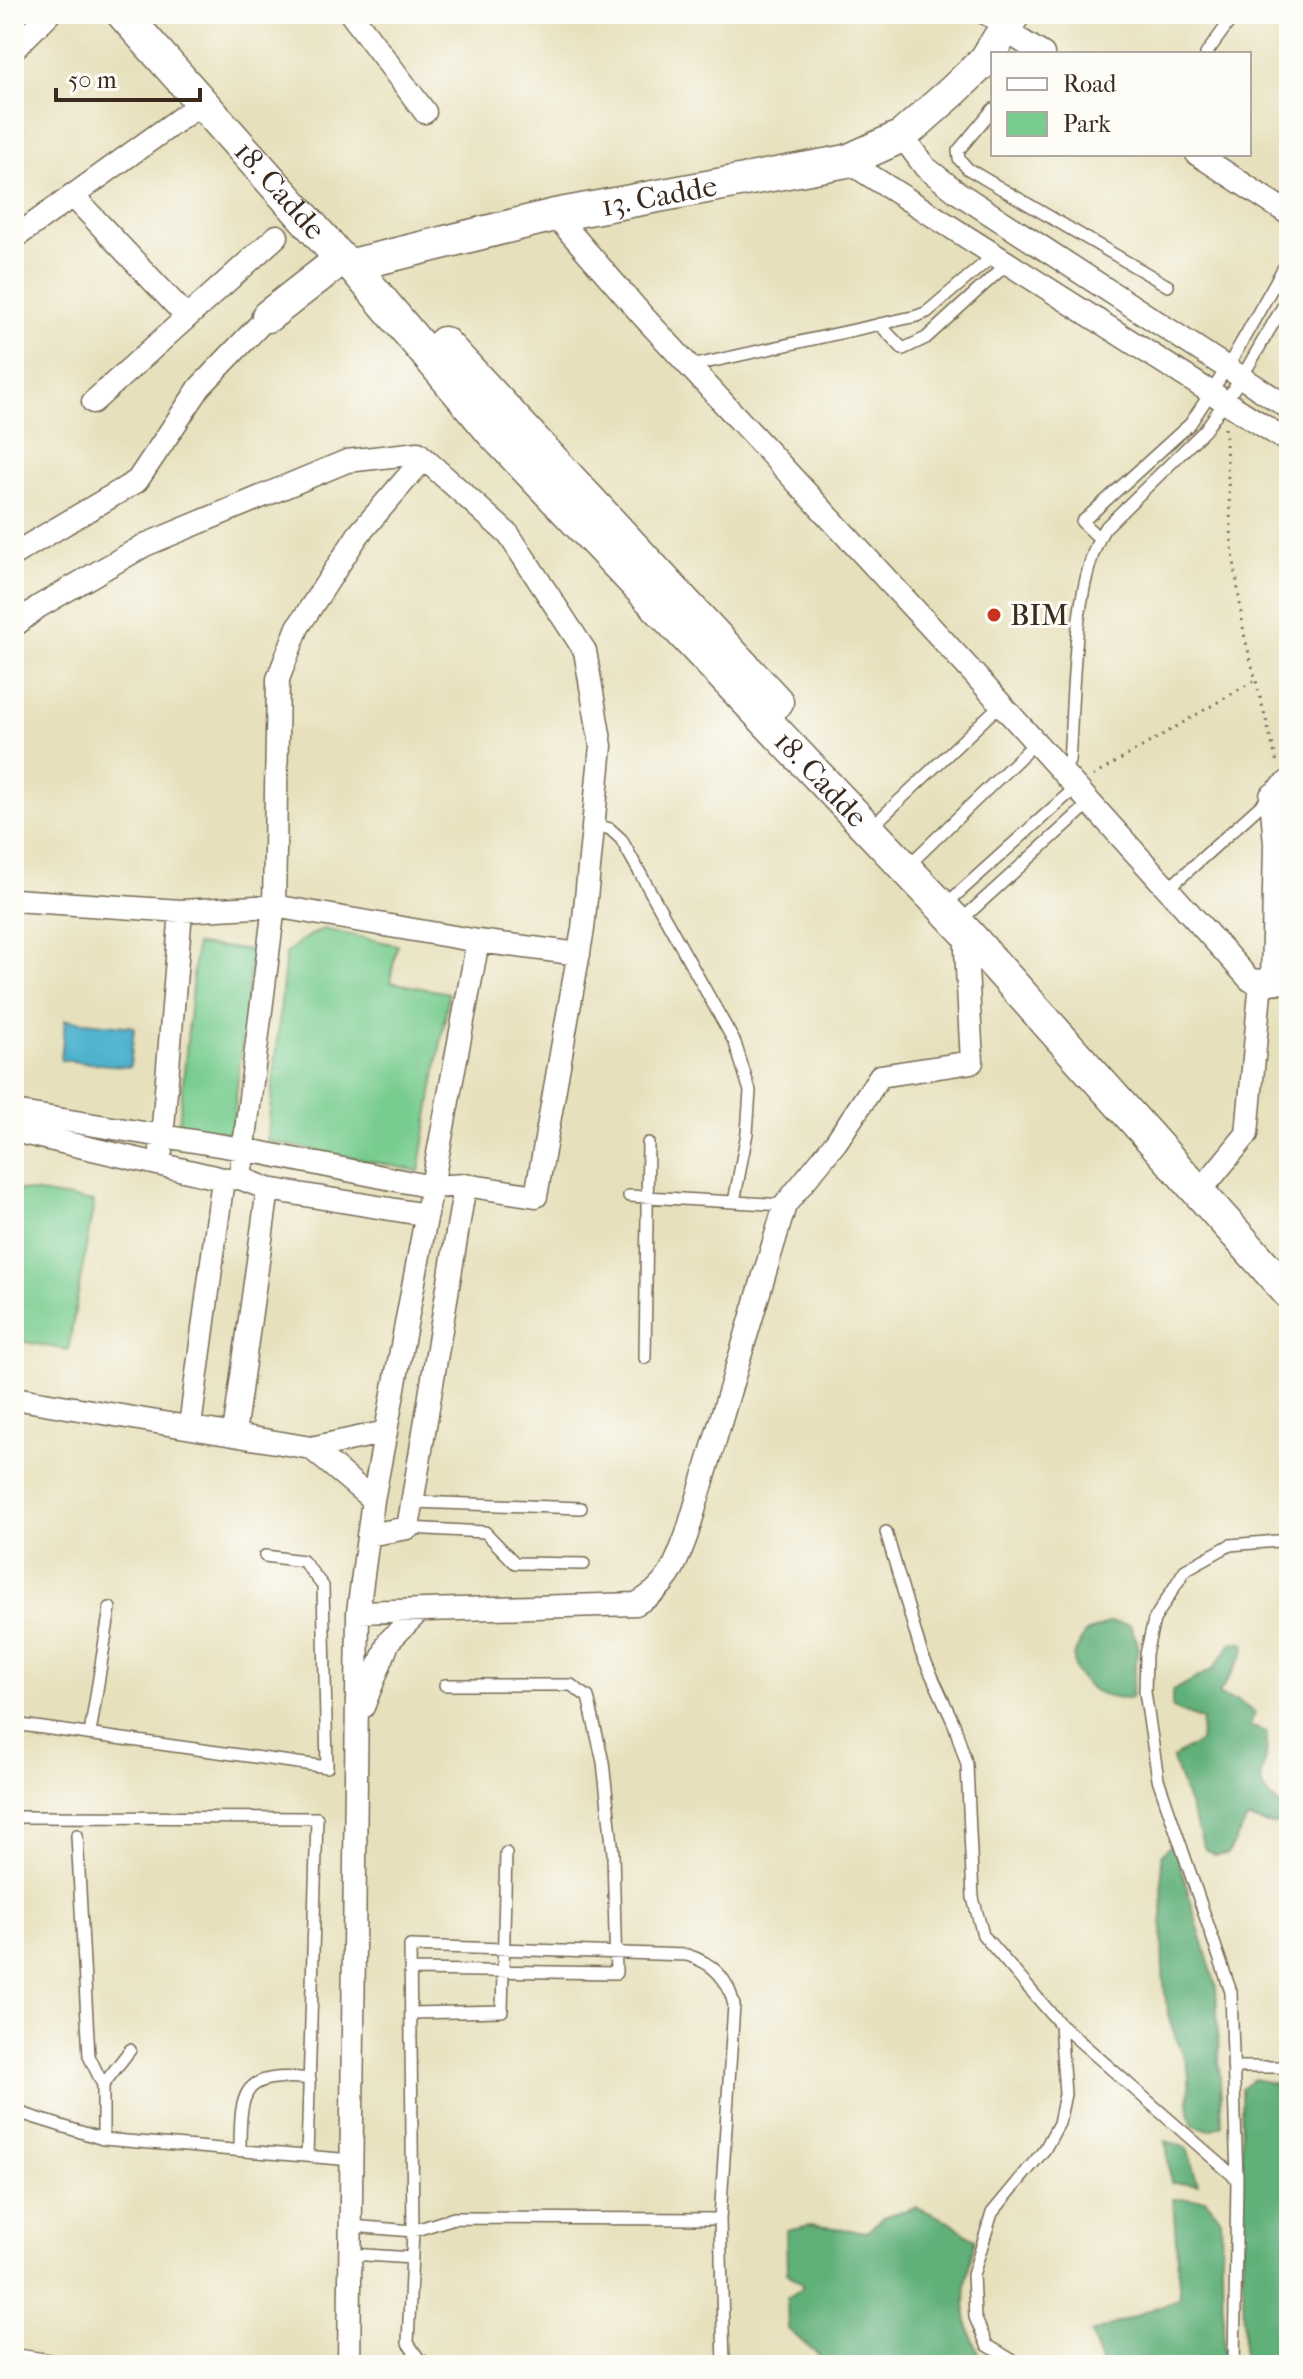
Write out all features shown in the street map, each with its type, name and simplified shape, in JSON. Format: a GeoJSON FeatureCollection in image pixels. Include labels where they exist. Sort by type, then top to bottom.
{"type":"FeatureCollection","features":[{"type":"Feature","properties":{"kind":"street"},"geometry":{"type":"LineString","coordinates":[[14,49],[49,14]]}},
{"type":"Feature","properties":{"kind":"street","name":"18. Cadde"},"geometry":{"type":"LineString","coordinates":[[123,14],[203,102],[720,639],[917,857],[962,914],[1289,1293]]}},
{"type":"Feature","properties":{"kind":"street"},"geometry":{"type":"LineString","coordinates":[[351,14],[425,112]]}},
{"type":"Feature","properties":{"kind":"street"},"geometry":{"type":"LineString","coordinates":[[1009,22],[1039,52]]}},
{"type":"Feature","properties":{"kind":"street","name":"13. Cadde"},"geometry":{"type":"LineString","coordinates":[[268,316],[355,261],[555,215],[847,161],[902,136],[986,59],[1009,22]]}},
{"type":"Feature","properties":{"kind":"street"},"geometry":{"type":"LineString","coordinates":[[14,238],[203,102]]}},
{"type":"Feature","properties":{"kind":"street"},"geometry":{"type":"LineString","coordinates":[[902,136],[925,167],[957,192],[1289,408]]}},
{"type":"Feature","properties":{"kind":"street"},"geometry":{"type":"LineString","coordinates":[[1200,156],[1289,214]]}},
{"type":"Feature","properties":{"kind":"street"},"geometry":{"type":"LineString","coordinates":[[847,161],[1219,401],[1289,442]]}},
{"type":"Feature","properties":{"kind":"street"},"geometry":{"type":"LineString","coordinates":[[72,195],[187,317]]}},
{"type":"Feature","properties":{"kind":"street"},"geometry":{"type":"LineString","coordinates":[[555,215],[689,367],[1001,704],[1250,980],[1274,982]]}},
{"type":"Feature","properties":{"kind":"street"},"geometry":{"type":"LineString","coordinates":[[93,402],[277,236]]}},
{"type":"Feature","properties":{"kind":"street","name":"18. Cadde"},"geometry":{"type":"LineString","coordinates":[[355,261],[491,431],[1104,1057],[1289,1263]]}},
{"type":"Feature","properties":{"kind":"street"},"geometry":{"type":"LineString","coordinates":[[14,554],[137,481],[200,387],[268,316]]}},
{"type":"Feature","properties":{"kind":"street"},"geometry":{"type":"LineString","coordinates":[[14,626],[38,607],[145,545],[347,461],[418,453],[509,535],[585,651],[601,746],[579,954],[536,1196],[465,1185],[432,1187],[243,1149],[162,1138],[56,1116],[14,1112]]}},
{"type":"Feature","properties":{"kind":"street"},"geometry":{"type":"LineString","coordinates":[[190,1426],[231,1178],[243,1149],[274,906],[278,679],[298,627],[358,535],[424,458]]}},
{"type":"Feature","properties":{"kind":"street"},"geometry":{"type":"LineString","coordinates":[[1211,1178],[1247,1134],[1274,982],[1275,844],[1281,788]]}},
{"type":"Feature","properties":{"kind":"street"},"geometry":{"type":"LineString","coordinates":[[14,900],[181,911],[274,906],[478,941],[579,954]]}},
{"type":"Feature","properties":{"kind":"street"},"geometry":{"type":"LineString","coordinates":[[160,1164],[181,911]]}},
{"type":"Feature","properties":{"kind":"street"},"geometry":{"type":"LineString","coordinates":[[358,1612],[636,1604],[665,1585],[687,1534],[785,1205],[836,1142],[880,1076],[972,1062],[962,914]]}},
{"type":"Feature","properties":{"kind":"street"},"geometry":{"type":"LineString","coordinates":[[349,2365],[358,1612],[373,1500],[478,941]]}},
{"type":"Feature","properties":{"kind":"street"},"geometry":{"type":"LineString","coordinates":[[14,1131],[231,1178],[268,1189],[427,1215]]}},
{"type":"Feature","properties":{"kind":"street"},"geometry":{"type":"LineString","coordinates":[[368,1535],[408,1528],[465,1185]]}},
{"type":"Feature","properties":{"kind":"street"},"geometry":{"type":"LineString","coordinates":[[234,1434],[268,1189]]}},
{"type":"Feature","properties":{"kind":"street"},"geometry":{"type":"LineString","coordinates":[[415,1273],[451,1276]]}},
{"type":"Feature","properties":{"kind":"street"},"geometry":{"type":"LineString","coordinates":[[14,1398],[311,1448],[386,1432]]}},
{"type":"Feature","properties":{"kind":"street"},"geometry":{"type":"LineString","coordinates":[[311,1448],[373,1500]]}},
{"type":"Feature","properties":{"kind":"street"},"geometry":{"type":"LineString","coordinates":[[356,1727],[389,1641],[418,1612]]}},
{"type":"Feature","properties":{"kind":"street"},"geometry":{"type":"LineString","coordinates":[[14,2360],[47,2365]]}},
{"type":"Feature","properties":{"kind":"lane"},"geometry":{"type":"LineString","coordinates":[[975,14],[1009,22]]}},
{"type":"Feature","properties":{"kind":"lane"},"geometry":{"type":"LineString","coordinates":[[1207,52],[1235,14]]}},
{"type":"Feature","properties":{"kind":"lane"},"geometry":{"type":"LineString","coordinates":[[991,111],[958,151],[959,159],[968,169],[1168,286]]}},
{"type":"Feature","properties":{"kind":"lane"},"geometry":{"type":"LineString","coordinates":[[1076,789],[1069,761],[1083,598],[1099,538],[1104,529],[1205,430],[1289,258]]}},
{"type":"Feature","properties":{"kind":"lane"},"geometry":{"type":"LineString","coordinates":[[879,324],[903,349],[926,338],[1001,259]]}},
{"type":"Feature","properties":{"kind":"lane"},"geometry":{"type":"LineString","coordinates":[[689,367],[927,312],[1001,259]]}},
{"type":"Feature","properties":{"kind":"lane"},"geometry":{"type":"LineString","coordinates":[[1099,538],[1082,522],[1219,401],[1235,372],[1289,296]]}},
{"type":"Feature","properties":{"kind":"lane"},"geometry":{"type":"LineString","coordinates":[[881,818],[1001,704]]}},
{"type":"Feature","properties":{"kind":"lane"},"geometry":{"type":"LineString","coordinates":[[917,857],[1035,743]]}},
{"type":"Feature","properties":{"kind":"lane"},"geometry":{"type":"LineString","coordinates":[[1168,889],[1281,788]]}},
{"type":"Feature","properties":{"kind":"lane"},"geometry":{"type":"LineString","coordinates":[[962,914],[1076,789]]}},
{"type":"Feature","properties":{"kind":"lane"},"geometry":{"type":"LineString","coordinates":[[962,914],[1076,789]]}},
{"type":"Feature","properties":{"kind":"lane"},"geometry":{"type":"LineString","coordinates":[[593,824],[610,829],[621,839],[735,1043],[750,1091],[747,1133],[734,1202]]}},
{"type":"Feature","properties":{"kind":"lane"},"geometry":{"type":"LineString","coordinates":[[645,1358],[648,1143]]}},
{"type":"Feature","properties":{"kind":"lane"},"geometry":{"type":"LineString","coordinates":[[629,1196],[785,1205]]}},
{"type":"Feature","properties":{"kind":"lane"},"geometry":{"type":"LineString","coordinates":[[413,1502],[581,1508]]}},
{"type":"Feature","properties":{"kind":"lane"},"geometry":{"type":"LineString","coordinates":[[408,1528],[485,1532],[515,1563],[584,1564]]}},
{"type":"Feature","properties":{"kind":"lane"},"geometry":{"type":"LineString","coordinates":[[886,1532],[921,1652],[954,1724],[967,1765],[973,1898],[983,1935],[1060,2024],[1237,2179]]}},
{"type":"Feature","properties":{"kind":"lane"},"geometry":{"type":"LineString","coordinates":[[1234,2365],[1237,2179],[1231,1992],[1158,1779],[1145,1692],[1146,1654],[1154,1620],[1185,1570],[1230,1545],[1289,1540]]}},
{"type":"Feature","properties":{"kind":"lane"},"geometry":{"type":"LineString","coordinates":[[14,1724],[327,1767],[323,1586],[303,1561],[265,1556]]}},
{"type":"Feature","properties":{"kind":"lane"},"geometry":{"type":"LineString","coordinates":[[90,1734],[110,1608]]}},
{"type":"Feature","properties":{"kind":"lane"},"geometry":{"type":"LineString","coordinates":[[410,1970],[616,1973],[611,1838],[603,1762],[588,1697],[571,1685],[445,1685]]}},
{"type":"Feature","properties":{"kind":"lane"},"geometry":{"type":"LineString","coordinates":[[14,1817],[317,1818],[307,2156]]}},
{"type":"Feature","properties":{"kind":"lane"},"geometry":{"type":"LineString","coordinates":[[77,1835],[89,2056],[103,2085],[103,2139]]}},
{"type":"Feature","properties":{"kind":"lane"},"geometry":{"type":"LineString","coordinates":[[411,2013],[502,2011],[506,1853]]}},
{"type":"Feature","properties":{"kind":"lane"},"geometry":{"type":"LineString","coordinates":[[431,2365],[414,2354],[408,2343],[413,2231],[410,1946],[616,1952],[698,1958],[717,1971],[731,1992],[734,2005],[720,2219],[724,2365]]}},
{"type":"Feature","properties":{"kind":"lane"},"geometry":{"type":"LineString","coordinates":[[1020,2365],[987,2345],[975,2317],[973,2275],[992,2213],[1045,2149],[1059,2123],[1065,2094],[1060,2024]]}},
{"type":"Feature","properties":{"kind":"lane"},"geometry":{"type":"LineString","coordinates":[[103,2085],[130,2050]]}},
{"type":"Feature","properties":{"kind":"lane"},"geometry":{"type":"LineString","coordinates":[[1233,2067],[1279,2067],[1289,2072]]}},
{"type":"Feature","properties":{"kind":"lane"},"geometry":{"type":"LineString","coordinates":[[240,2150],[241,2106],[250,2089],[270,2077],[310,2079]]}},
{"type":"Feature","properties":{"kind":"lane"},"geometry":{"type":"LineString","coordinates":[[14,2111],[103,2139],[352,2160]]}},
{"type":"Feature","properties":{"kind":"lane"},"geometry":{"type":"LineString","coordinates":[[351,2226],[413,2231],[454,2218],[720,2219]]}},
{"type":"Feature","properties":{"kind":"lane"},"geometry":{"type":"LineString","coordinates":[[351,2254],[412,2258]]}},
{"type":"Feature","properties":{"kind":"path"},"geometry":{"type":"LineString","coordinates":[[1219,401],[1227,441],[1232,546],[1255,680],[1281,788]]}},
{"type":"Feature","properties":{"kind":"path"},"geometry":{"type":"LineString","coordinates":[[1076,789],[1255,680]]}},
{"type":"Feature","properties":{"kind":"green space"},"geometry":{"type":"Polygon","coordinates":[[[323,929],[397,945],[390,982],[449,993],[419,1171],[267,1141],[286,954],[302,940],[323,929]]]}},
{"type":"Feature","properties":{"kind":"green space"},"geometry":{"type":"Polygon","coordinates":[[[196,945],[252,950],[232,1133],[179,1125],[196,945]]]}},
{"type":"Feature","properties":{"kind":"green space"},"geometry":{"type":"Polygon","coordinates":[[[14,1189],[94,1202],[68,1350],[14,1340],[14,1189]]]}},
{"type":"Feature","properties":{"kind":"green space"},"geometry":{"type":"Polygon","coordinates":[[[1110,1622],[1130,1625],[1138,1644],[1131,1698],[1103,1695],[1086,1684],[1075,1668],[1074,1658],[1084,1634],[1110,1622]]]}},
{"type":"Feature","properties":{"kind":"green space"},"geometry":{"type":"Polygon","coordinates":[[[1233,1642],[1245,1643],[1244,1653],[1218,1695],[1238,1701],[1255,1713],[1249,1726],[1266,1732],[1261,1783],[1264,1791],[1285,1808],[1287,1823],[1272,1825],[1247,1819],[1228,1854],[1215,1855],[1205,1849],[1172,1758],[1200,1742],[1202,1720],[1172,1708],[1172,1691],[1212,1670],[1233,1642]]]}},
{"type":"Feature","properties":{"kind":"green space"},"geometry":{"type":"Polygon","coordinates":[[[1170,1845],[1177,1855],[1216,1987],[1222,2125],[1210,2130],[1193,2125],[1188,2106],[1188,2070],[1170,2022],[1165,1994],[1161,1855],[1170,1845]]]}},
{"type":"Feature","properties":{"kind":"green space"},"geometry":{"type":"Polygon","coordinates":[[[1254,2079],[1289,2087],[1289,2365],[1244,2365],[1241,2089],[1254,2079]]]}},
{"type":"Feature","properties":{"kind":"green space"},"geometry":{"type":"Polygon","coordinates":[[[1166,2141],[1187,2148],[1198,2184],[1171,2183],[1166,2141]]]}},
{"type":"Feature","properties":{"kind":"green space"},"geometry":{"type":"Polygon","coordinates":[[[1173,2199],[1205,2199],[1221,2218],[1224,2365],[1102,2365],[1091,2333],[1180,2298],[1173,2199]]]}},
{"type":"Feature","properties":{"kind":"green space"},"geometry":{"type":"Polygon","coordinates":[[[916,2207],[951,2222],[975,2240],[965,2301],[967,2323],[978,2353],[978,2365],[829,2365],[788,2329],[787,2298],[801,2289],[802,2284],[787,2272],[786,2230],[810,2225],[867,2232],[883,2217],[916,2207]]]}},
{"type":"Feature","properties":{"kind":"water"},"geometry":{"type":"Polygon","coordinates":[[[65,1020],[134,1027],[130,1067],[61,1060],[65,1020]]]}},
{"type":"Feature","properties":{"kind":"place","name":"BIM"},"geometry":{"type":"Point","coordinates":[994,615]}}]}
